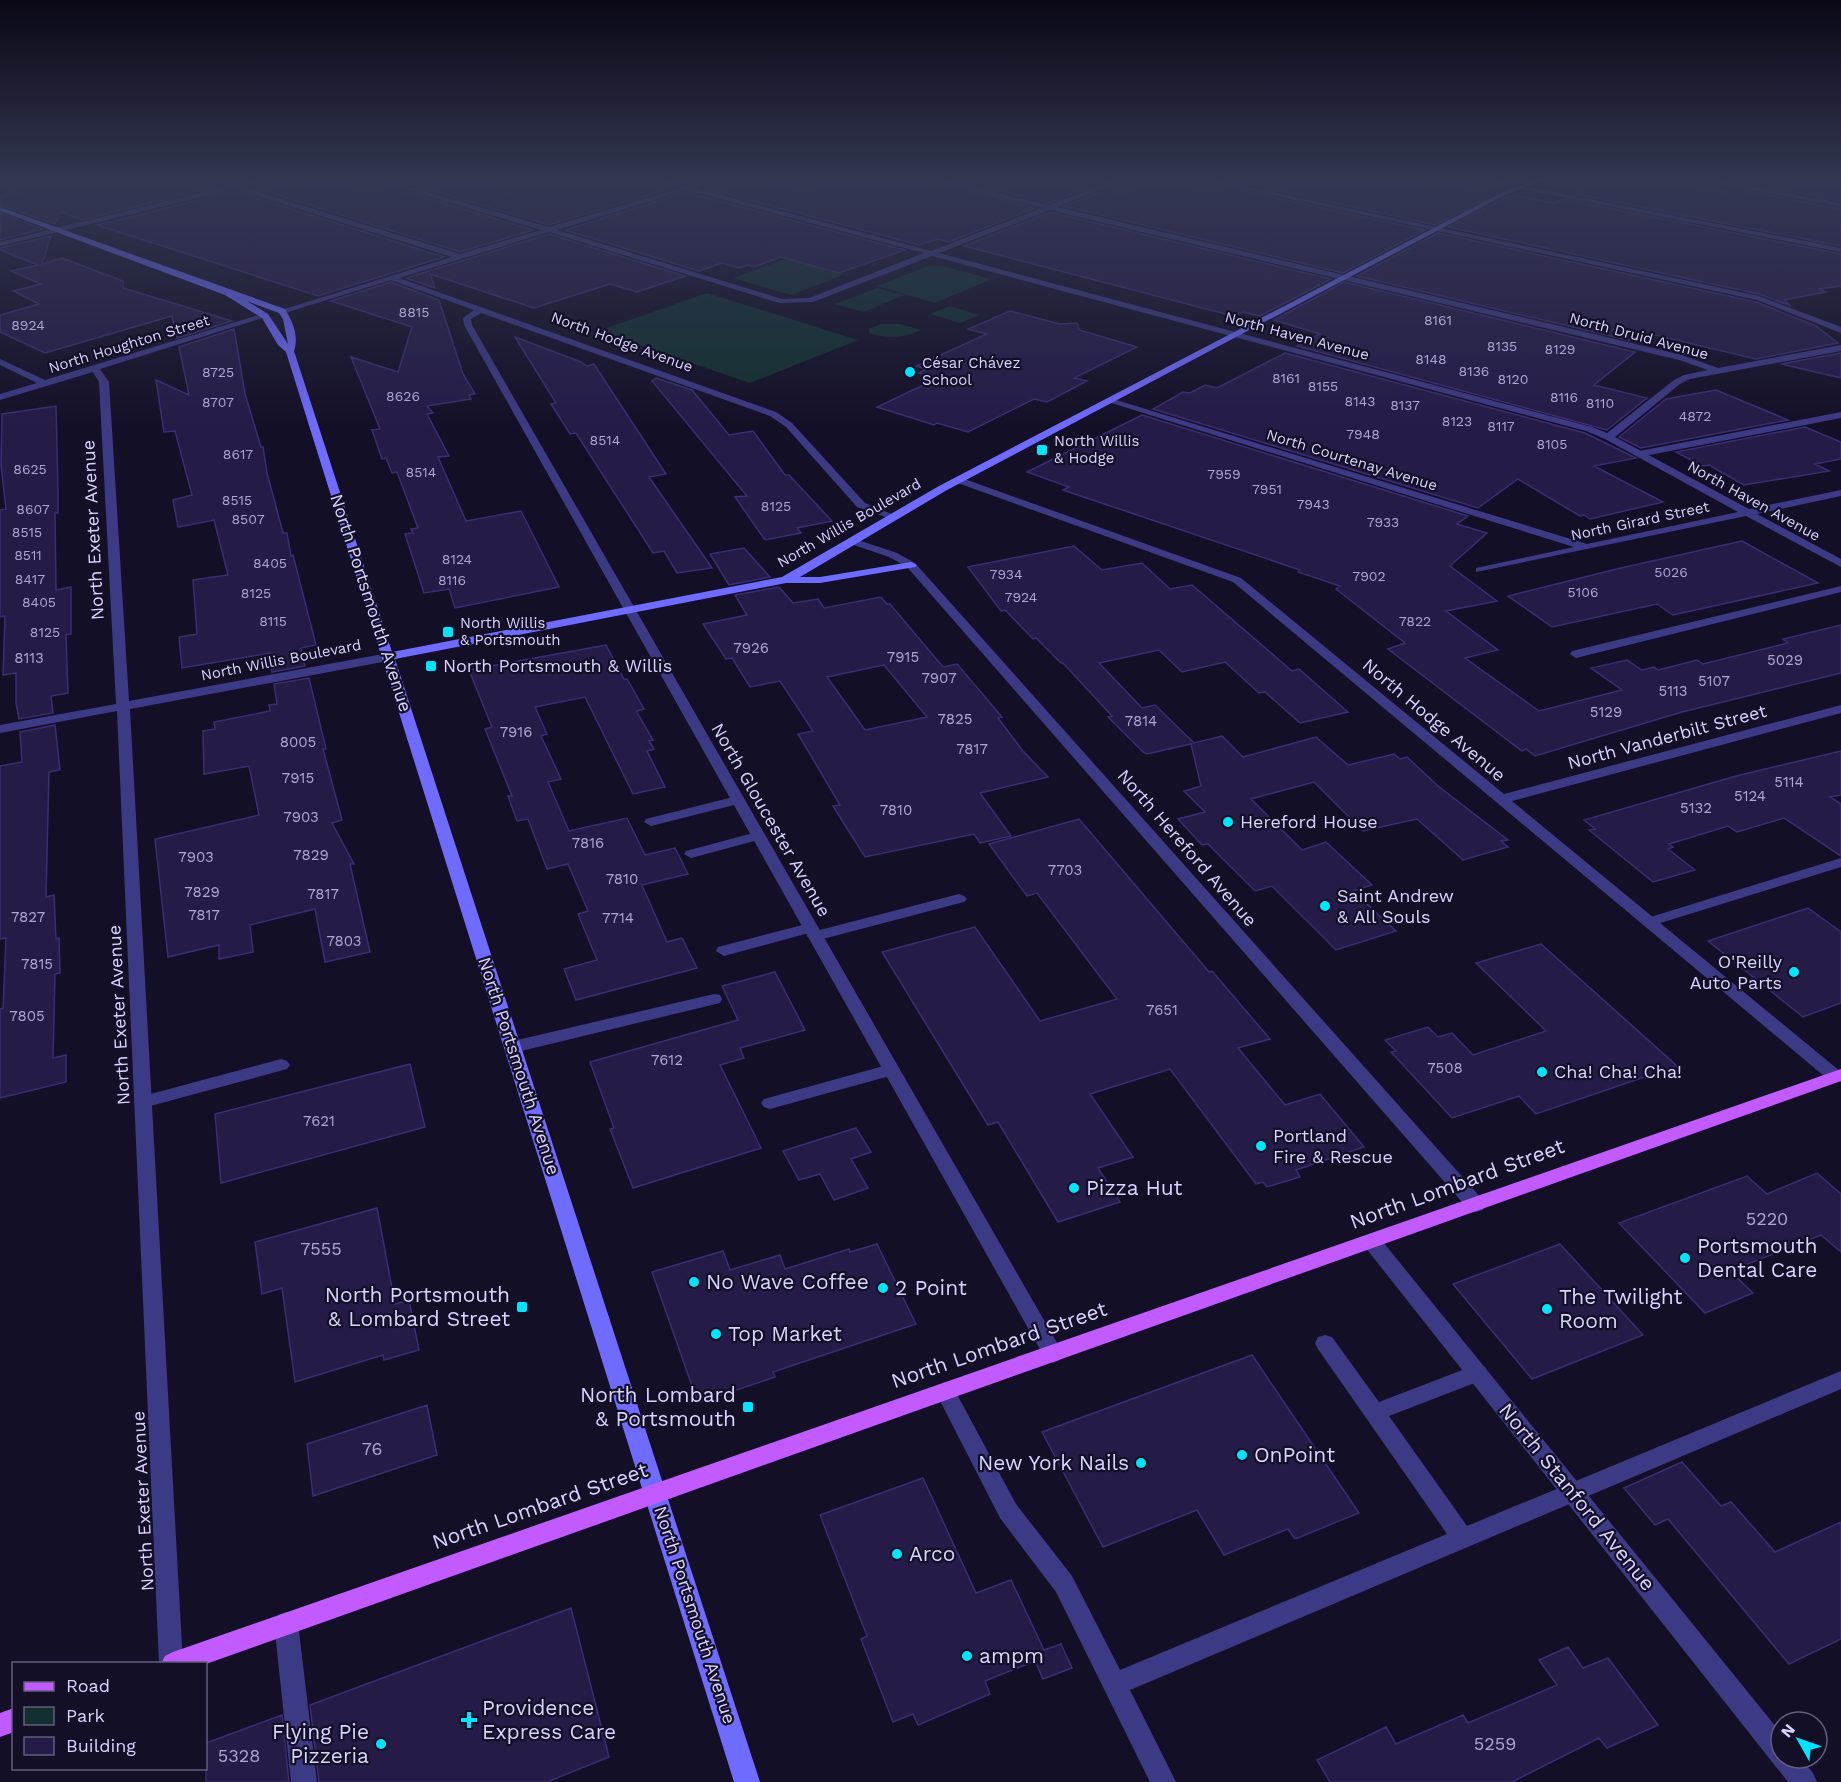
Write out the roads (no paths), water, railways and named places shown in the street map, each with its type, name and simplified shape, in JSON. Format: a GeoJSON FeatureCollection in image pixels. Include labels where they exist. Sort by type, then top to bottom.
{"type":"FeatureCollection","features":[{"type":"Feature","properties":{"kind":"main road","name":"North Lombard Street"},"geometry":{"type":"LineString","coordinates":[[178,1662],[1839,1076]]}},
{"type":"Feature","properties":{"kind":"street","name":"North Portsmouth Avenue"},"geometry":{"type":"LineString","coordinates":[[142,261],[228,293],[265,303],[282,311],[293,341],[290,351]]}},
{"type":"Feature","properties":{"kind":"street"},"geometry":{"type":"LineString","coordinates":[[282,311],[447,261]]}},
{"type":"Feature","properties":{"kind":"street"},"geometry":{"type":"LineString","coordinates":[[652,261],[793,303],[810,300],[911,261]]}},
{"type":"Feature","properties":{"kind":"street","name":"North Haven Avenue"},"geometry":{"type":"LineString","coordinates":[[963,261],[1589,429],[1608,437],[1841,564]]}},
{"type":"Feature","properties":{"kind":"street","name":"North Druid Avenue"},"geometry":{"type":"LineString","coordinates":[[1273,261],[1682,358],[1715,370]]}},
{"type":"Feature","properties":{"kind":"street","name":"North Willis Boulevard"},"geometry":{"type":"LineString","coordinates":[[0,729],[630,612],[761,587],[786,580],[959,480],[1376,261]]}},
{"type":"Feature","properties":{"kind":"street"},"geometry":{"type":"LineString","coordinates":[[1584,261],[1759,298],[1841,330]]}},
{"type":"Feature","properties":{"kind":"street","name":"North Hodge Avenue"},"geometry":{"type":"LineString","coordinates":[[392,278],[773,414],[789,425],[861,505],[894,517]]}},
{"type":"Feature","properties":{"kind":"street","name":"North Portsmouth Avenue"},"geometry":{"type":"LineString","coordinates":[[228,293],[265,316],[281,343],[290,351],[747,1782]]}},
{"type":"Feature","properties":{"kind":"street","name":"North Gloucester Avenue"},"geometry":{"type":"LineString","coordinates":[[481,309],[469,316],[468,325],[1053,1354]]}},
{"type":"Feature","properties":{"kind":"street","name":"North Houghton Street"},"geometry":{"type":"LineString","coordinates":[[0,397],[265,316]]}},
{"type":"Feature","properties":{"kind":"street"},"geometry":{"type":"LineString","coordinates":[[1608,437],[1677,382],[1687,377],[1841,348]]}},
{"type":"Feature","properties":{"kind":"street"},"geometry":{"type":"LineString","coordinates":[[0,362],[44,383]]}},
{"type":"Feature","properties":{"kind":"street","name":"North Exeter Avenue"},"geometry":{"type":"LineString","coordinates":[[95,368],[104,382],[123,706],[172,1662]]}},
{"type":"Feature","properties":{"kind":"street","name":"North Courtenay Avenue"},"geometry":{"type":"LineString","coordinates":[[1110,401],[1586,547]]}},
{"type":"Feature","properties":{"kind":"street"},"geometry":{"type":"LineString","coordinates":[[1639,454],[1841,415]]}},
{"type":"Feature","properties":{"kind":"street","name":"North Hodge Avenue"},"geometry":{"type":"LineString","coordinates":[[959,480],[1237,580],[1649,922],[1839,1076]]}},
{"type":"Feature","properties":{"kind":"street","name":"North Girard Street"},"geometry":{"type":"LineString","coordinates":[[1480,570],[1841,493]]}},
{"type":"Feature","properties":{"kind":"street","name":"North Hereford Avenue"},"geometry":{"type":"LineString","coordinates":[[852,541],[893,555],[911,565],[1476,1204]]}},
{"type":"Feature","properties":{"kind":"street"},"geometry":{"type":"LineString","coordinates":[[786,580],[820,580],[911,565]]}},
{"type":"Feature","properties":{"kind":"street"},"geometry":{"type":"LineString","coordinates":[[1576,654],[1841,590]]}},
{"type":"Feature","properties":{"kind":"street","name":"North Vanderbilt Street"},"geometry":{"type":"LineString","coordinates":[[1502,799],[1841,709]]}},
{"type":"Feature","properties":{"kind":"street"},"geometry":{"type":"LineString","coordinates":[[651,822],[737,800]]}},
{"type":"Feature","properties":{"kind":"street"},"geometry":{"type":"LineString","coordinates":[[691,854],[757,836]]}},
{"type":"Feature","properties":{"kind":"street"},"geometry":{"type":"LineString","coordinates":[[1649,922],[1841,862]]}},
{"type":"Feature","properties":{"kind":"street"},"geometry":{"type":"LineString","coordinates":[[724,951],[958,899]]}},
{"type":"Feature","properties":{"kind":"street"},"geometry":{"type":"LineString","coordinates":[[513,1047],[714,999]]}},
{"type":"Feature","properties":{"kind":"street"},"geometry":{"type":"LineString","coordinates":[[143,1102],[280,1065]]}},
{"type":"Feature","properties":{"kind":"street"},"geometry":{"type":"LineString","coordinates":[[770,1103],[891,1070]]}},
{"type":"Feature","properties":{"kind":"street","name":"North Stanford Avenue"},"geometry":{"type":"LineString","coordinates":[[1372,1242],[1769,1738]]}},
{"type":"Feature","properties":{"kind":"street"},"geometry":{"type":"LineString","coordinates":[[1325,1343],[1463,1538]]}},
{"type":"Feature","properties":{"kind":"street"},"geometry":{"type":"LineString","coordinates":[[1374,1413],[1478,1373]]}},
{"type":"Feature","properties":{"kind":"street"},"geometry":{"type":"LineString","coordinates":[[1116,1684],[1841,1380]]}},
{"type":"Feature","properties":{"kind":"street"},"geometry":{"type":"LineString","coordinates":[[945,1391],[1008,1511],[1064,1584],[1163,1782]]}},
{"type":"Feature","properties":{"kind":"street"},"geometry":{"type":"LineString","coordinates":[[286,1623],[304,1782]]}},
{"type":"Feature","properties":{"kind":"street"},"geometry":{"type":"LineString","coordinates":[[1794,1770],[1804,1782]]}},
{"type":"Feature","properties":{"kind":"place","name":"César Chávez School"},"geometry":{"type":"Point","coordinates":[910,372]}},
{"type":"Feature","properties":{"kind":"place","name":"North Willis & Hodge"},"geometry":{"type":"Point","coordinates":[1042,450]}},
{"type":"Feature","properties":{"kind":"place","name":"North Willis & Portsmouth"},"geometry":{"type":"Point","coordinates":[448,632]}},
{"type":"Feature","properties":{"kind":"place","name":"North Portsmouth & Willis"},"geometry":{"type":"Point","coordinates":[431,666]}},
{"type":"Feature","properties":{"kind":"place","name":"Hereford House"},"geometry":{"type":"Point","coordinates":[1228,822]}},
{"type":"Feature","properties":{"kind":"place","name":"Saint Andrew & All Souls"},"geometry":{"type":"Point","coordinates":[1325,906]}},
{"type":"Feature","properties":{"kind":"place","name":"O'Reilly Auto Parts"},"geometry":{"type":"Point","coordinates":[1794,972]}},
{"type":"Feature","properties":{"kind":"place","name":"Cha! Cha! Cha!"},"geometry":{"type":"Point","coordinates":[1542,1072]}},
{"type":"Feature","properties":{"kind":"place","name":"Portland Fire & Rescue"},"geometry":{"type":"Point","coordinates":[1261,1146]}},
{"type":"Feature","properties":{"kind":"place","name":"Pizza Hut"},"geometry":{"type":"Point","coordinates":[1074,1188]}},
{"type":"Feature","properties":{"kind":"place","name":"Portsmouth Dental Care"},"geometry":{"type":"Point","coordinates":[1685,1258]}},
{"type":"Feature","properties":{"kind":"place","name":"No Wave Coffee"},"geometry":{"type":"Point","coordinates":[694,1282]}},
{"type":"Feature","properties":{"kind":"place","name":"2 Point"},"geometry":{"type":"Point","coordinates":[883,1288]}},
{"type":"Feature","properties":{"kind":"place","name":"North Portsmouth & Lombard Street"},"geometry":{"type":"Point","coordinates":[522,1307]}},
{"type":"Feature","properties":{"kind":"place","name":"The Twilight Room"},"geometry":{"type":"Point","coordinates":[1547,1309]}},
{"type":"Feature","properties":{"kind":"place","name":"Top Market"},"geometry":{"type":"Point","coordinates":[716,1334]}},
{"type":"Feature","properties":{"kind":"place","name":"North Lombard & Portsmouth"},"geometry":{"type":"Point","coordinates":[748,1407]}},
{"type":"Feature","properties":{"kind":"place","name":"OnPoint"},"geometry":{"type":"Point","coordinates":[1242,1455]}},
{"type":"Feature","properties":{"kind":"place","name":"New York Nails"},"geometry":{"type":"Point","coordinates":[1141,1463]}},
{"type":"Feature","properties":{"kind":"place","name":"Arco"},"geometry":{"type":"Point","coordinates":[897,1554]}},
{"type":"Feature","properties":{"kind":"place","name":"ampm"},"geometry":{"type":"Point","coordinates":[967,1656]}},
{"type":"Feature","properties":{"kind":"place","name":"Providence Express Care"},"geometry":{"type":"Point","coordinates":[469,1720]}},
{"type":"Feature","properties":{"kind":"place","name":"Flying Pie Pizzeria"},"geometry":{"type":"Point","coordinates":[381,1744]}}]}
